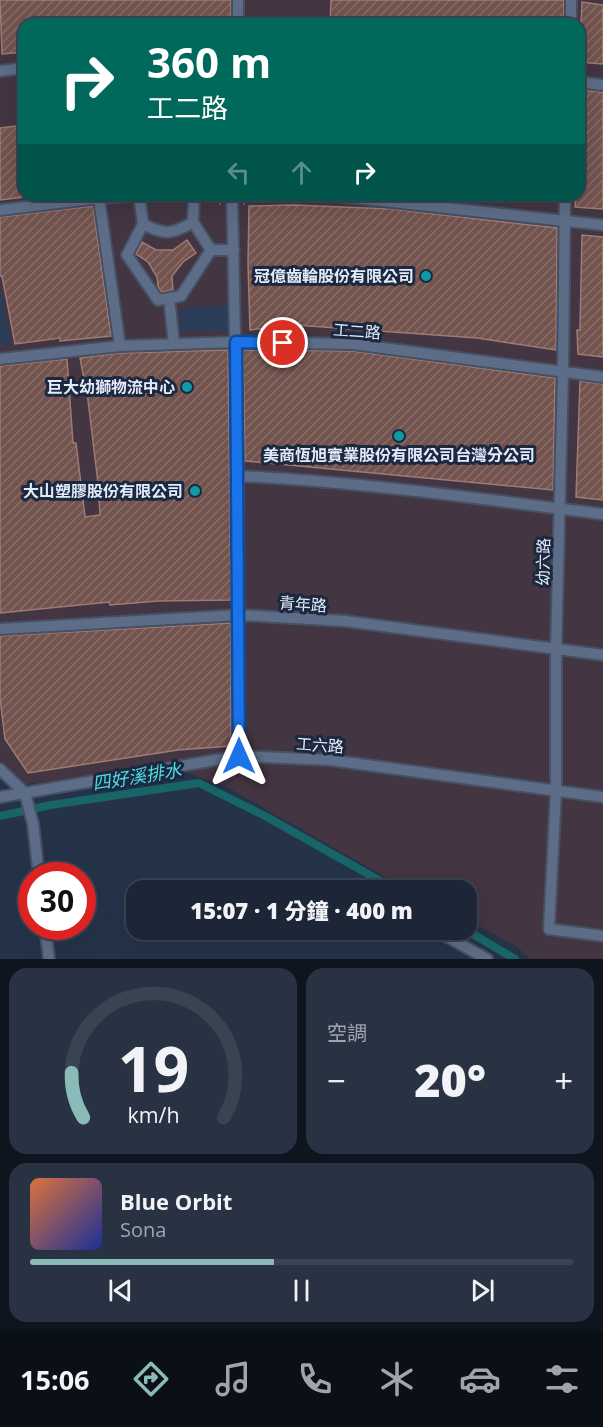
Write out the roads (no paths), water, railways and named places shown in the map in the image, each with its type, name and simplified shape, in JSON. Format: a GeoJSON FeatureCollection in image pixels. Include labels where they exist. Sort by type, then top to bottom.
{"type":"FeatureCollection","features":[{"type":"Feature","properties":{"kind":"street"},"geometry":{"type":"LineString","coordinates":[[238,0],[238,18]]}},
{"type":"Feature","properties":{"kind":"street"},"geometry":{"type":"LineString","coordinates":[[571,0],[571,18]]}},
{"type":"Feature","properties":{"kind":"street"},"geometry":{"type":"LineString","coordinates":[[0,71],[18,69]]}},
{"type":"Feature","properties":{"kind":"street"},"geometry":{"type":"LineString","coordinates":[[585,83],[603,85]]}},
{"type":"Feature","properties":{"kind":"street"},"geometry":{"type":"LineString","coordinates":[[0,210],[74,201]]}},
{"type":"Feature","properties":{"kind":"street"},"geometry":{"type":"LineString","coordinates":[[99,201],[120,346]]}},
{"type":"Feature","properties":{"kind":"street"},"geometry":{"type":"LineString","coordinates":[[127,255],[143,224],[140,201]]}},
{"type":"Feature","properties":{"kind":"street"},"geometry":{"type":"LineString","coordinates":[[194,201],[193,222],[211,250]]}},
{"type":"Feature","properties":{"kind":"street"},"geometry":{"type":"LineString","coordinates":[[232,201],[238,476],[239,756]]}},
{"type":"Feature","properties":{"kind":"street"},"geometry":{"type":"LineString","coordinates":[[384,201],[603,225]]}},
{"type":"Feature","properties":{"kind":"street","name":"幼六路"},"geometry":{"type":"LineString","coordinates":[[565,201],[556,650],[556,791],[549,929],[603,936]]}},
{"type":"Feature","properties":{"kind":"street"},"geometry":{"type":"LineString","coordinates":[[143,224],[159,232],[177,232],[193,222]]}},
{"type":"Feature","properties":{"kind":"street"},"geometry":{"type":"LineString","coordinates":[[211,250],[234,250]]}},
{"type":"Feature","properties":{"kind":"street"},"geometry":{"type":"LineString","coordinates":[[127,255],[158,300],[181,296],[211,250]]}},
{"type":"Feature","properties":{"kind":"street"},"geometry":{"type":"LineString","coordinates":[[107,256],[127,255]]}},
{"type":"Feature","properties":{"kind":"street"},"geometry":{"type":"LineString","coordinates":[[169,298],[174,344]]}},
{"type":"Feature","properties":{"kind":"street","name":"工二路"},"geometry":{"type":"LineString","coordinates":[[0,359],[120,346],[236,342],[353,344],[603,377]]}},
{"type":"Feature","properties":{"kind":"street"},"geometry":{"type":"LineString","coordinates":[[238,476],[382,486],[603,514]]}},
{"type":"Feature","properties":{"kind":"street","name":"青年路"},"geometry":{"type":"LineString","coordinates":[[0,628],[239,615],[345,621],[603,655]]}},
{"type":"Feature","properties":{"kind":"street","name":"工六路"},"geometry":{"type":"LineString","coordinates":[[0,797],[239,756],[330,760],[603,797]]}},
{"type":"Feature","properties":{"kind":"street"},"geometry":{"type":"LineString","coordinates":[[0,769],[25,793],[33,824],[37,862]]}},
{"type":"Feature","properties":{"kind":"street"},"geometry":{"type":"LineString","coordinates":[[47,940],[49,959]]}},
{"type":"Feature","properties":{"kind":"street"},"geometry":{"type":"LineString","coordinates":[[453,940],[487,959]]}},
{"type":"Feature","properties":{"kind":"waterway","name":"四好溪排水"},"geometry":{"type":"LineString","coordinates":[[0,816],[51,805],[199,783],[267,817],[379,880]]}},
{"type":"Feature","properties":{"kind":"waterway","name":"四好溪排水"},"geometry":{"type":"LineString","coordinates":[[477,937],[515,959]]}},
{"type":"Feature","properties":{"kind":"place","name":"冠億齒輪股份有限公司"},"geometry":{"type":"Point","coordinates":[426,276]}},
{"type":"Feature","properties":{"kind":"place","name":"巨大幼獅物流中心"},"geometry":{"type":"Point","coordinates":[187,387]}},
{"type":"Feature","properties":{"kind":"place","name":"美商恆旭實業股份有限公司台灣分公司"},"geometry":{"type":"Point","coordinates":[399,436]}},
{"type":"Feature","properties":{"kind":"place","name":"大山塑膠股份有限公司"},"geometry":{"type":"Point","coordinates":[195,491]}}]}
